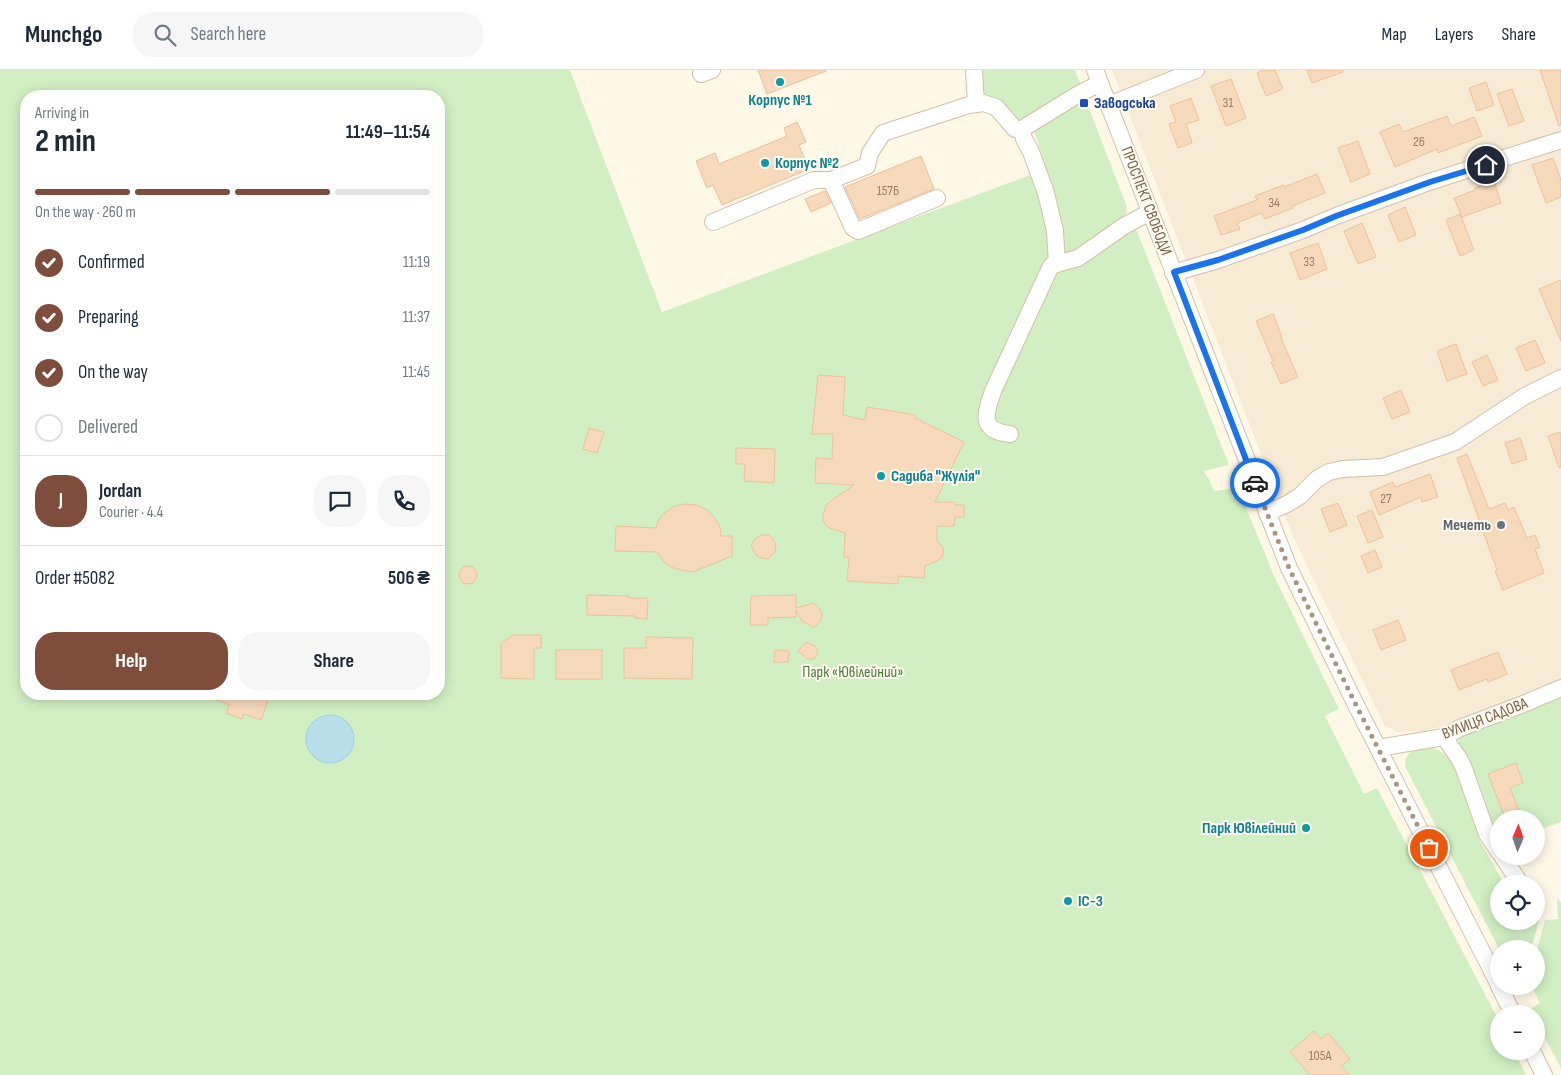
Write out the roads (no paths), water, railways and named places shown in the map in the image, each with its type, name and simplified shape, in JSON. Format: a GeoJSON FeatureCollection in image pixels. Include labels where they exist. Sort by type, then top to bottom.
{"type":"FeatureCollection","features":[{"type":"Feature","properties":{"kind":"street"},"geometry":{"type":"LineString","coordinates":[[974,70],[976,104]]}},
{"type":"Feature","properties":{"kind":"street"},"geometry":{"type":"LineString","coordinates":[[1109,105],[1196,70]]}},
{"type":"Feature","properties":{"kind":"street"},"geometry":{"type":"LineString","coordinates":[[713,222],[814,180],[831,180],[867,166],[870,153],[882,134],[984,103],[996,107],[1015,129],[1022,129],[1077,95],[1098,77]]}},
{"type":"Feature","properties":{"kind":"street","name":"ПРОСПЕКТ СВОБОДИ"},"geometry":{"type":"LineString","coordinates":[[1098,77],[1289,568],[1490,968]]}},
{"type":"Feature","properties":{"kind":"street"},"geometry":{"type":"LineString","coordinates":[[1022,129],[1024,139],[1031,152],[1046,193],[1055,231],[1057,264]]}},
{"type":"Feature","properties":{"kind":"street"},"geometry":{"type":"LineString","coordinates":[[1174,272],[1218,260],[1430,182],[1561,140]]}},
{"type":"Feature","properties":{"kind":"street"},"geometry":{"type":"LineString","coordinates":[[831,180],[853,228],[858,230],[937,198]]}},
{"type":"Feature","properties":{"kind":"street"},"geometry":{"type":"LineString","coordinates":[[1010,434],[993,430],[987,423],[988,405],[1050,268],[1078,258],[1124,226],[1150,212]]}},
{"type":"Feature","properties":{"kind":"street"},"geometry":{"type":"LineString","coordinates":[[1267,513],[1300,496],[1317,478],[1329,472],[1383,467],[1454,442],[1525,396],[1561,378]]}},
{"type":"Feature","properties":{"kind":"street","name":"ВУЛИЦЯ САДОВА"},"geometry":{"type":"LineString","coordinates":[[1378,748],[1444,737],[1460,728],[1521,706],[1561,688]]}},
{"type":"Feature","properties":{"kind":"street"},"geometry":{"type":"LineString","coordinates":[[1444,737],[1461,762],[1486,834],[1490,840]]}},
{"type":"Feature","properties":{"kind":"street"},"geometry":{"type":"LineString","coordinates":[[1536,1060],[1544,1075]]}},
{"type":"Feature","properties":{"kind":"water"},"geometry":{"type":"Polygon","coordinates":[[[325,715],[335,715],[347,722],[354,734],[354,744],[347,756],[335,763],[325,763],[317,759],[310,752],[306,744],[306,734],[310,726],[317,719],[325,715]]]}},
{"type":"Feature","properties":{"kind":"place","name":"Корпус №1"},"geometry":{"type":"Point","coordinates":[780,82]}},
{"type":"Feature","properties":{"kind":"place","name":"Заводська"},"geometry":{"type":"Point","coordinates":[1084,103]}},
{"type":"Feature","properties":{"kind":"place","name":"Корпус №2"},"geometry":{"type":"Point","coordinates":[765,163]}},
{"type":"Feature","properties":{"kind":"place","name":"Садиба \"Жулія\""},"geometry":{"type":"Point","coordinates":[881,476]}},
{"type":"Feature","properties":{"kind":"place","name":"Мечеть"},"geometry":{"type":"Point","coordinates":[1501,525]}},
{"type":"Feature","properties":{"kind":"place","name":"Парк Ювілейний"},"geometry":{"type":"Point","coordinates":[1306,828]}},
{"type":"Feature","properties":{"kind":"place","name":"ІС-3"},"geometry":{"type":"Point","coordinates":[1068,901]}},
{"type":"Feature","properties":{"kind":"park label","name":"Парк «Ювілейний»"},"geometry":{"type":"Point","coordinates":[853,672]}}]}
